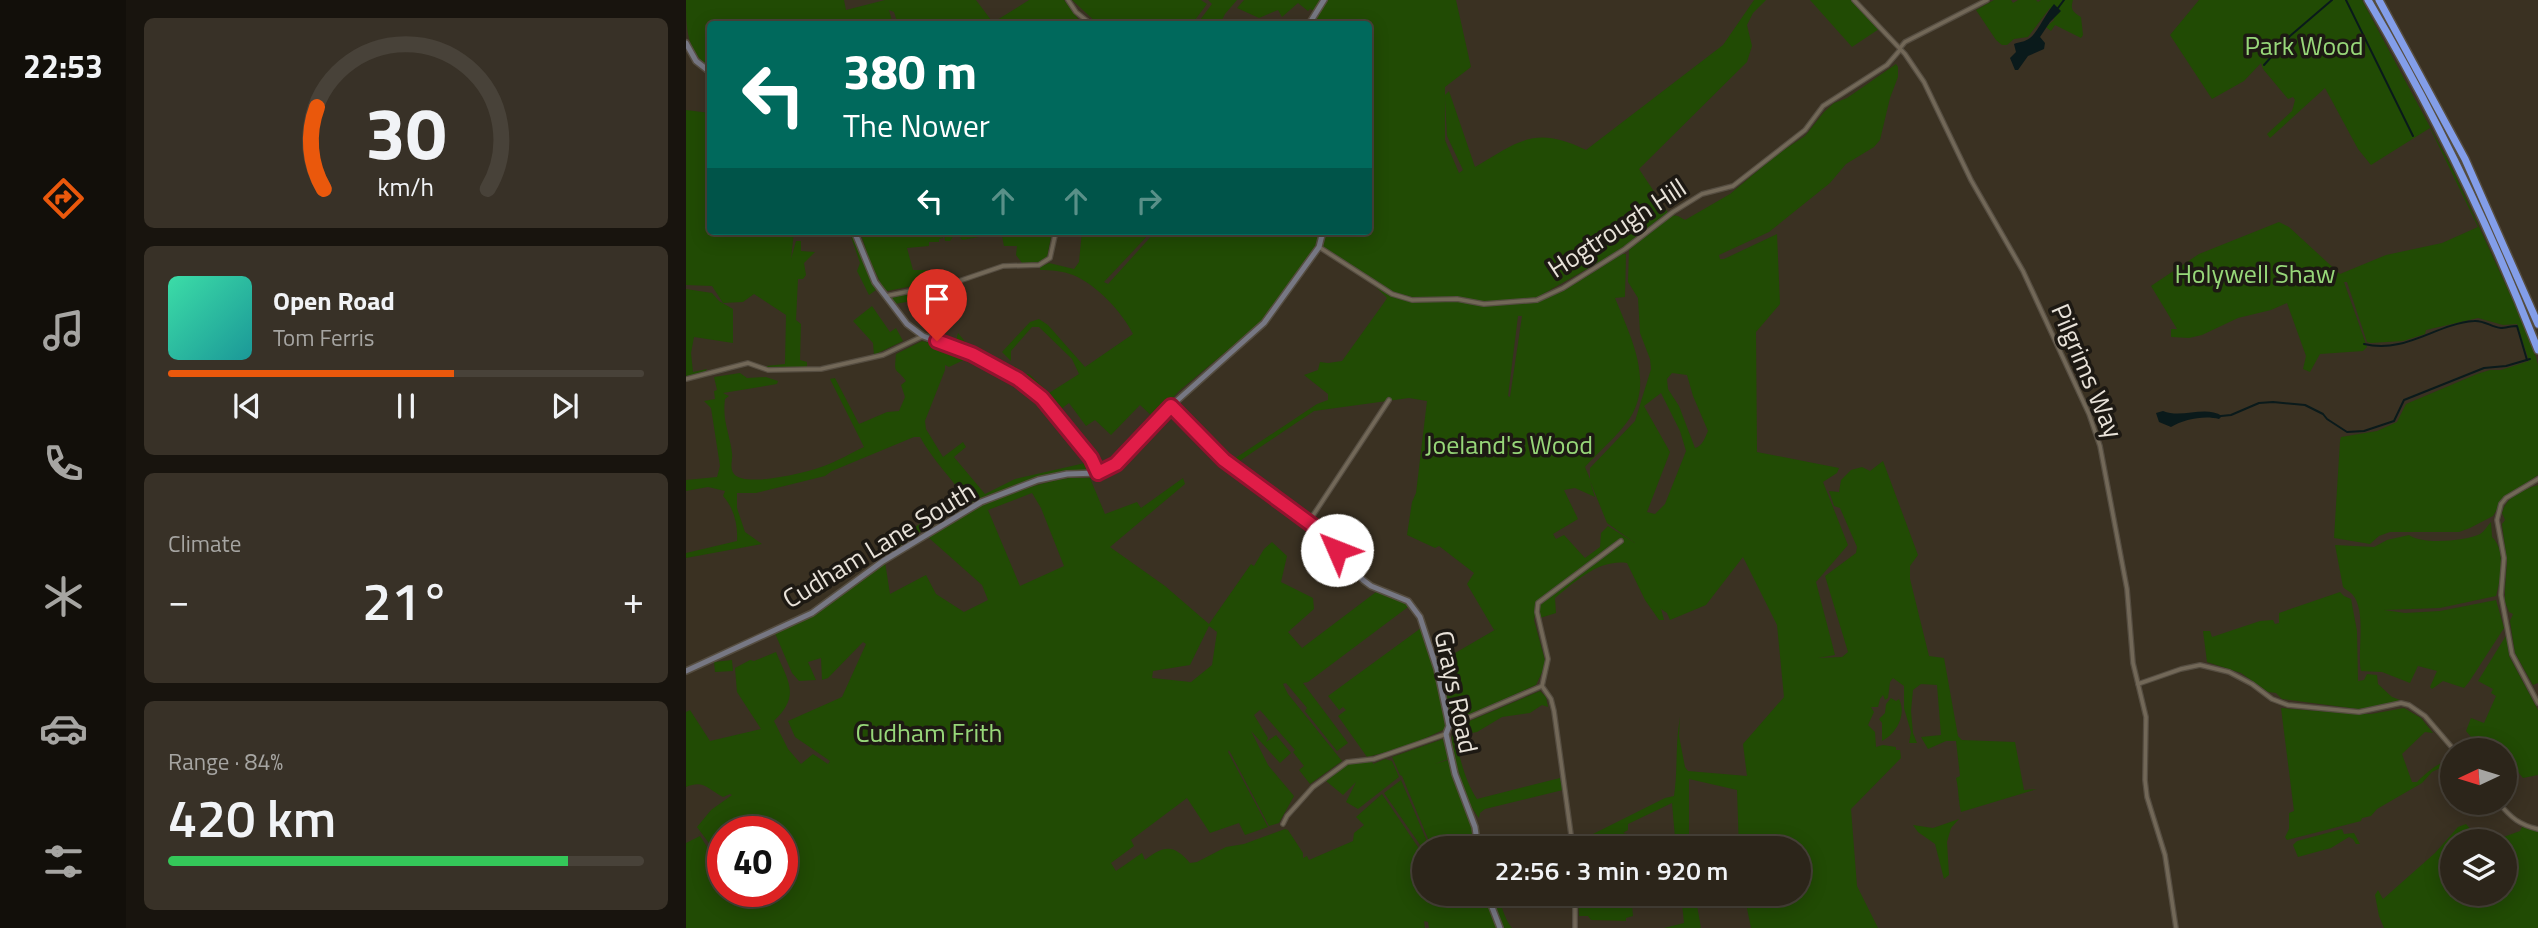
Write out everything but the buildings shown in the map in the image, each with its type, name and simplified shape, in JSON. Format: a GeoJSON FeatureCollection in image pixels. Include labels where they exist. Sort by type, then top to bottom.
{"type":"FeatureCollection","features":[{"type":"Feature","properties":{"kind":"highway"},"geometry":{"type":"LineString","coordinates":[[2368,0],[2413,79],[2464,180],[2538,350]]}},
{"type":"Feature","properties":{"kind":"highway"},"geometry":{"type":"LineString","coordinates":[[2379,0],[2459,148],[2538,324]]}},
{"type":"Feature","properties":{"kind":"street"},"geometry":{"type":"LineString","coordinates":[[1068,0],[1076,12],[1087,21]]}},
{"type":"Feature","properties":{"kind":"street"},"geometry":{"type":"LineString","coordinates":[[1310,21],[1324,0]]}},
{"type":"Feature","properties":{"kind":"street","name":"Pilgrims Way"},"geometry":{"type":"LineString","coordinates":[[1854,0],[1900,48],[1924,82],[1971,180],[2023,271],[2089,414],[2100,446],[2125,572],[2130,641],[2147,726],[2147,797],[2165,855],[2176,928]]}},
{"type":"Feature","properties":{"kind":"street","name":"Hogtrough Hill"},"geometry":{"type":"LineString","coordinates":[[1319,247],[1392,294],[1412,300],[1457,299],[1484,304],[1536,300],[1563,288],[1625,249],[1673,212],[1702,194],[1733,186],[1805,130],[1823,106],[1887,65],[1905,42],[1987,0]]}},
{"type":"Feature","properties":{"kind":"street"},"geometry":{"type":"LineString","coordinates":[[686,43],[696,61],[707,70]]}},
{"type":"Feature","properties":{"kind":"street"},"geometry":{"type":"LineString","coordinates":[[856,235],[876,282],[907,324],[923,336],[972,354],[1018,379],[1042,398],[1091,458],[1098,473],[1116,464],[1171,406],[1254,333],[1319,247],[1322,235]]}},
{"type":"Feature","properties":{"kind":"street"},"geometry":{"type":"LineString","coordinates":[[885,296],[957,281],[1003,266],[1040,265],[1050,258],[1055,235]]}},
{"type":"Feature","properties":{"kind":"street"},"geometry":{"type":"LineString","coordinates":[[686,379],[748,363],[768,370],[821,369],[883,355],[923,336]]}},
{"type":"Feature","properties":{"kind":"street"},"geometry":{"type":"LineString","coordinates":[[1308,523],[1389,400]]}},
{"type":"Feature","properties":{"kind":"street","name":"Grays Road"},"geometry":{"type":"LineString","coordinates":[[1171,406],[1215,452],[1327,536],[1363,580],[1408,601],[1420,617],[1437,669],[1449,726],[1446,734],[1455,774],[1476,836]]}},
{"type":"Feature","properties":{"kind":"street","name":"Cudham Lane South"},"geometry":{"type":"LineString","coordinates":[[686,671],[812,613],[883,561],[981,502],[1038,480],[1067,474],[1098,473]]}},
{"type":"Feature","properties":{"kind":"street"},"geometry":{"type":"LineString","coordinates":[[2538,479],[2506,498],[2501,504],[2497,520],[2504,558],[2501,595],[2511,654],[2538,703]]}},
{"type":"Feature","properties":{"kind":"street"},"geometry":{"type":"LineString","coordinates":[[1571,836],[1554,711],[1551,699],[1542,686],[1548,659],[1537,612],[1538,603],[1621,541]]}},
{"type":"Feature","properties":{"kind":"street"},"geometry":{"type":"LineString","coordinates":[[2138,684],[2200,665],[2229,673],[2272,699],[2288,705],[2359,712],[2401,703],[2409,705],[2425,716],[2444,738]]}},
{"type":"Feature","properties":{"kind":"street"},"geometry":{"type":"LineString","coordinates":[[1449,726],[1542,686]]}},
{"type":"Feature","properties":{"kind":"street"},"geometry":{"type":"LineString","coordinates":[[1283,824],[1313,786],[1347,762],[1374,759],[1446,734]]}},
{"type":"Feature","properties":{"kind":"street"},"geometry":{"type":"LineString","coordinates":[[2509,816],[2522,825],[2538,829]]}},
{"type":"Feature","properties":{"kind":"street"},"geometry":{"type":"LineString","coordinates":[[1492,906],[1500,928]]}},
{"type":"Feature","properties":{"kind":"street"},"geometry":{"type":"LineString","coordinates":[[1575,906],[1575,928]]}},
{"type":"Feature","properties":{"kind":"green space"},"geometry":{"type":"Polygon","coordinates":[[[686,0],[844,0],[846,10],[885,0],[976,0],[992,21],[897,21],[894,12],[889,10],[892,21],[707,21],[707,66],[696,54],[687,29],[686,0]]]}},
{"type":"Feature","properties":{"kind":"green space"},"geometry":{"type":"Polygon","coordinates":[[[1029,0],[1064,0],[1079,20],[998,21],[1029,0]]]}},
{"type":"Feature","properties":{"kind":"green space"},"geometry":{"type":"Polygon","coordinates":[[[1072,0],[1201,0],[1207,4],[1194,21],[1095,21],[1072,0]]]}},
{"type":"Feature","properties":{"kind":"green space"},"geometry":{"type":"Polygon","coordinates":[[[1208,0],[1237,0],[1222,21],[1199,21],[1212,4],[1208,0]]]}},
{"type":"Feature","properties":{"kind":"green space"},"geometry":{"type":"Polygon","coordinates":[[[1244,0],[1320,0],[1314,11],[1308,11],[1298,3],[1282,17],[1278,10],[1259,18],[1237,8],[1244,0]]]}},
{"type":"Feature","properties":{"kind":"green space"},"geometry":{"type":"Polygon","coordinates":[[[1327,0],[1456,0],[1471,67],[1445,87],[1445,95],[1449,91],[1475,167],[1528,139],[1553,138],[1586,150],[1723,45],[1754,0],[1766,0],[1753,13],[1747,25],[1752,46],[1747,62],[1639,169],[1669,214],[1624,248],[1536,298],[1485,302],[1457,297],[1412,297],[1393,292],[1321,247],[1325,235],[1372,235],[1372,21],[1313,21],[1327,0]],[[1445,98],[1445,140],[1459,173],[1463,170],[1447,136],[1445,98]]]}},
{"type":"Feature","properties":{"kind":"green space"},"geometry":{"type":"Polygon","coordinates":[[[1810,0],[1852,0],[1879,29],[1852,47],[1810,0]]]}},
{"type":"Feature","properties":{"kind":"green space"},"geometry":{"type":"Polygon","coordinates":[[[1994,0],[2011,0],[2013,3],[2018,0],[2073,0],[2072,8],[2081,17],[2083,35],[2081,38],[2055,25],[2051,31],[2046,27],[2054,20],[2050,8],[2028,37],[2014,39],[2007,45],[2002,45],[1976,10],[1994,0]]]}},
{"type":"Feature","properties":{"kind":"green space"},"geometry":{"type":"Polygon","coordinates":[[[2199,0],[2362,0],[2452,168],[2536,357],[2538,475],[2503,499],[2493,516],[2459,532],[2390,532],[2379,536],[2370,544],[2334,538],[2340,441],[2341,437],[2377,431],[2397,422],[2406,404],[2477,374],[2529,361],[2517,324],[2503,325],[2478,318],[2426,330],[2425,334],[2403,341],[2371,343],[2367,342],[2347,282],[2344,282],[2367,347],[2363,351],[2320,354],[2310,372],[2303,369],[2306,356],[2287,303],[2238,318],[2202,335],[2189,338],[2171,337],[2171,329],[2177,329],[2151,286],[2199,254],[2279,222],[2289,227],[2340,274],[2386,255],[2442,243],[2478,227],[2430,128],[2371,165],[2358,149],[2325,88],[2270,138],[2267,134],[2292,111],[2295,100],[2293,97],[2288,99],[2261,63],[2244,81],[2212,99],[2170,35],[2199,0]]]}},
{"type":"Feature","properties":{"kind":"green space","name":"Joeland's Wood"},"geometry":{"type":"Polygon","coordinates":[[[1896,64],[1898,67],[1898,77],[1880,140],[1874,147],[1846,164],[1830,183],[1769,232],[1719,255],[1720,259],[1724,259],[1777,234],[1780,304],[1756,332],[1757,452],[1839,468],[1837,473],[1823,482],[1848,545],[1816,582],[1835,655],[1818,658],[1842,657],[1848,652],[1825,576],[1856,553],[1857,547],[1840,508],[1834,506],[1829,491],[1839,492],[1841,480],[1851,470],[1862,467],[1870,471],[1883,461],[1918,555],[1910,566],[1910,579],[1929,656],[1944,658],[1958,736],[1962,740],[2015,742],[2024,790],[2037,789],[1961,812],[1956,778],[1960,776],[1956,741],[1946,741],[1928,749],[1921,737],[1941,735],[1937,685],[1921,684],[1913,690],[1911,711],[1917,743],[1909,743],[1911,732],[1904,708],[1904,686],[1893,678],[1888,698],[1885,700],[1883,695],[1878,707],[1871,707],[1874,712],[1868,725],[1875,732],[1876,747],[1896,747],[1896,750],[1900,750],[1901,758],[1851,809],[1857,886],[1878,928],[1751,928],[1746,906],[1811,906],[1811,836],[1739,836],[1737,790],[1689,779],[1689,836],[1675,836],[1672,803],[1628,824],[1628,830],[1623,833],[1627,836],[1577,836],[1593,834],[1674,796],[1680,717],[1679,736],[1688,771],[1747,776],[1743,744],[1784,697],[1777,625],[1743,557],[1706,605],[1670,620],[1667,613],[1661,609],[1664,620],[1659,620],[1645,600],[1627,563],[1607,564],[1580,578],[1555,598],[1556,613],[1540,618],[1539,604],[1620,540],[1537,602],[1534,620],[1546,664],[1536,685],[1453,722],[1438,663],[1498,628],[1494,630],[1467,584],[1474,573],[1439,546],[1435,548],[1407,535],[1416,493],[1427,401],[1409,398],[1314,411],[1235,464],[1231,461],[1317,404],[1328,400],[1328,394],[1304,375],[1318,370],[1320,362],[1342,361],[1387,298],[1371,282],[1390,296],[1411,302],[1456,301],[1482,306],[1535,303],[1565,290],[1626,254],[1625,297],[1615,298],[1633,342],[1640,374],[1640,389],[1630,418],[1585,467],[1590,479],[1590,468],[1635,421],[1651,369],[1640,333],[1638,298],[1628,282],[1629,250],[1671,215],[1685,220],[1730,194],[1779,153],[1805,136],[1834,103],[1847,98],[1896,64]],[[1518,316],[1508,396],[1510,397],[1522,316],[1518,316]],[[1672,373],[1667,379],[1668,389],[1679,406],[1695,448],[1700,445],[1708,431],[1687,375],[1672,373]],[[1661,393],[1644,406],[1670,452],[1647,512],[1655,514],[1665,504],[1686,451],[1680,431],[1661,393]],[[1590,481],[1595,497],[1575,488],[1564,490],[1578,519],[1553,534],[1556,539],[1564,535],[1585,558],[1600,547],[1601,533],[1608,526],[1635,543],[1607,523],[1590,481]]]}},
{"type":"Feature","properties":{"kind":"green space"},"geometry":{"type":"Polygon","coordinates":[[[686,110],[707,113],[707,235],[794,235],[791,259],[796,241],[801,241],[801,251],[815,252],[804,263],[806,275],[803,279],[798,279],[796,320],[801,324],[800,360],[807,362],[807,367],[766,366],[785,364],[786,315],[754,294],[743,302],[723,303],[712,286],[686,285],[686,110]]]}},
{"type":"Feature","properties":{"kind":"green space"},"geometry":{"type":"Polygon","coordinates":[[[850,235],[854,235],[876,290],[869,295],[857,271],[860,263],[850,235]]]}},
{"type":"Feature","properties":{"kind":"green space"},"geometry":{"type":"Polygon","coordinates":[[[861,235],[943,235],[939,242],[929,242],[929,246],[907,248],[913,270],[926,270],[928,283],[887,291],[869,259],[861,235]]]}},
{"type":"Feature","properties":{"kind":"green space"},"geometry":{"type":"Polygon","coordinates":[[[944,235],[954,235],[950,241],[945,241],[944,235]]]}},
{"type":"Feature","properties":{"kind":"green space"},"geometry":{"type":"Polygon","coordinates":[[[958,235],[979,235],[979,237],[962,240],[958,235]]]}},
{"type":"Feature","properties":{"kind":"green space"},"geometry":{"type":"Polygon","coordinates":[[[1002,235],[1051,235],[1047,258],[1040,262],[1022,263],[1016,255],[1017,246],[1004,246],[1002,235]]]}},
{"type":"Feature","properties":{"kind":"green space"},"geometry":{"type":"Polygon","coordinates":[[[1082,235],[1148,235],[1104,282],[1108,284],[1152,235],[1321,235],[1319,244],[1260,323],[1179,391],[1154,418],[1140,405],[1111,435],[1095,420],[1086,426],[1069,403],[1057,412],[1036,390],[1011,373],[1015,366],[1021,374],[1029,374],[1049,393],[1079,374],[1072,359],[1039,327],[1032,327],[1011,351],[1011,361],[1002,352],[1030,322],[1039,319],[1048,325],[1085,367],[1133,334],[1116,308],[1091,285],[1069,274],[1040,270],[1040,267],[1049,263],[1074,269],[1079,262],[1082,235]]]}},
{"type":"Feature","properties":{"kind":"green space"},"geometry":{"type":"Polygon","coordinates":[[[954,284],[956,288],[925,294],[923,299],[895,304],[889,297],[954,284]]]}},
{"type":"Feature","properties":{"kind":"green space"},"geometry":{"type":"Polygon","coordinates":[[[686,289],[712,293],[719,301],[733,309],[733,343],[694,337],[691,353],[693,372],[707,369],[686,377],[686,289]]]}},
{"type":"Feature","properties":{"kind":"green space"},"geometry":{"type":"Polygon","coordinates":[[[872,306],[890,332],[896,328],[903,341],[874,355],[873,343],[853,321],[872,306]]]}},
{"type":"Feature","properties":{"kind":"green space"},"geometry":{"type":"Polygon","coordinates":[[[958,333],[968,345],[983,350],[996,359],[994,363],[973,350],[955,345],[958,333]]]}},
{"type":"Feature","properties":{"kind":"green space"},"geometry":{"type":"Polygon","coordinates":[[[922,341],[951,348],[970,357],[949,367],[945,365],[925,421],[926,429],[943,457],[963,442],[966,447],[954,457],[985,494],[1015,479],[1085,463],[1024,390],[1032,394],[1059,423],[1091,464],[1093,471],[1032,480],[969,504],[939,520],[939,516],[967,501],[920,437],[914,437],[825,476],[756,493],[737,493],[737,508],[745,532],[762,544],[686,558],[686,553],[737,541],[734,517],[723,496],[725,491],[708,487],[686,491],[686,480],[717,477],[720,466],[711,408],[704,401],[715,399],[714,391],[717,390],[714,377],[740,373],[747,378],[766,377],[778,381],[777,384],[723,393],[729,396],[725,399],[725,414],[734,474],[751,480],[778,477],[824,466],[864,447],[830,379],[835,378],[859,424],[887,412],[899,411],[905,397],[901,385],[906,381],[895,368],[896,354],[922,341]]]}},
{"type":"Feature","properties":{"kind":"green space","name":"Cudham Frith"},"geometry":{"type":"Polygon","coordinates":[[[1069,478],[1090,478],[1105,514],[1137,502],[1141,508],[1183,478],[1185,484],[1110,547],[1165,586],[1209,624],[1251,564],[1254,566],[1264,549],[1272,542],[1287,556],[1281,582],[1313,598],[1314,609],[1288,632],[1302,648],[1376,592],[1405,603],[1408,607],[1308,682],[1303,683],[1348,743],[1337,751],[1305,711],[1307,708],[1286,683],[1283,684],[1288,694],[1342,761],[1310,784],[1299,770],[1304,766],[1293,752],[1295,750],[1260,710],[1254,715],[1268,738],[1266,742],[1276,735],[1291,753],[1280,763],[1251,731],[1268,765],[1294,796],[1279,823],[1269,826],[1229,750],[1268,827],[1245,835],[1239,823],[1210,833],[1187,798],[1131,840],[1134,846],[1111,863],[1116,871],[1142,853],[1145,860],[1168,849],[1178,852],[1190,863],[1197,862],[1226,847],[1244,844],[1285,829],[1303,853],[1303,858],[1307,856],[1309,860],[1353,841],[1354,833],[1364,825],[1356,817],[1382,794],[1412,838],[1412,906],[1489,906],[1498,928],[1429,928],[1428,922],[1424,921],[1425,928],[686,928],[686,843],[700,836],[707,847],[707,907],[798,907],[798,816],[707,816],[707,840],[697,827],[711,810],[732,795],[723,797],[706,786],[697,784],[686,787],[686,712],[690,710],[710,741],[761,729],[737,692],[735,668],[776,652],[788,680],[790,696],[774,721],[788,749],[801,764],[813,754],[828,764],[830,761],[795,737],[788,721],[842,697],[866,644],[863,642],[828,678],[822,680],[821,658],[808,662],[816,680],[799,681],[792,673],[774,631],[815,613],[885,562],[890,594],[926,575],[936,594],[964,612],[988,600],[982,585],[929,538],[928,533],[996,499],[1069,478]],[[1032,493],[988,510],[1020,586],[1064,566],[1041,508],[1032,493]],[[1209,626],[1190,665],[1153,671],[1152,678],[1191,682],[1212,665],[1217,632],[1209,626]]]}},
{"type":"Feature","properties":{"kind":"green space"},"geometry":{"type":"Polygon","coordinates":[[[2538,485],[2538,683],[2533,685],[2515,653],[2510,621],[2513,614],[2509,612],[2505,602],[2507,562],[2502,524],[2505,520],[2502,513],[2511,498],[2538,485]]]}},
{"type":"Feature","properties":{"kind":"green space"},"geometry":{"type":"Polygon","coordinates":[[[933,518],[935,522],[882,558],[877,555],[918,525],[933,518]]]}},
{"type":"Feature","properties":{"kind":"green space"},"geometry":{"type":"Polygon","coordinates":[[[2491,522],[2492,537],[2501,557],[2496,596],[2440,608],[2384,610],[2405,613],[2440,611],[2496,600],[2504,628],[2464,688],[2443,681],[2432,689],[2430,687],[2437,671],[2418,666],[2410,683],[2382,672],[2361,671],[2359,610],[2357,601],[2343,587],[2335,545],[2374,547],[2387,540],[2409,535],[2433,541],[2455,540],[2480,534],[2491,522]]]}},
{"type":"Feature","properties":{"kind":"green space"},"geometry":{"type":"Polygon","coordinates":[[[2340,592],[2351,599],[2357,631],[2358,681],[2364,680],[2367,674],[2377,675],[2378,684],[2392,697],[2400,700],[2383,706],[2358,709],[2282,699],[2241,673],[2207,662],[2203,631],[2210,631],[2212,637],[2260,621],[2273,620],[2275,624],[2279,623],[2279,613],[2340,592]]]}},
{"type":"Feature","properties":{"kind":"green space"},"geometry":{"type":"Polygon","coordinates":[[[1421,628],[1436,673],[1446,726],[1443,730],[1406,747],[1367,757],[1338,716],[1346,710],[1343,707],[1339,710],[1328,696],[1421,628]]]}},
{"type":"Feature","properties":{"kind":"green space"},"geometry":{"type":"Polygon","coordinates":[[[2507,634],[2509,656],[2538,710],[2538,775],[2523,778],[2517,772],[2517,738],[2472,738],[2466,731],[2471,718],[2484,723],[2496,696],[2491,693],[2493,689],[2478,681],[2507,634]]]}},
{"type":"Feature","properties":{"kind":"green space"},"geometry":{"type":"Polygon","coordinates":[[[732,660],[733,671],[715,672],[714,662],[732,660]]]}},
{"type":"Feature","properties":{"kind":"green space"},"geometry":{"type":"Polygon","coordinates":[[[1540,691],[1546,697],[1548,707],[1542,705],[1530,713],[1502,717],[1477,732],[1456,736],[1459,752],[1466,777],[1477,799],[1560,778],[1563,790],[1485,809],[1479,818],[1458,775],[1452,749],[1453,728],[1540,691]]]}},
{"type":"Feature","properties":{"kind":"green space"},"geometry":{"type":"Polygon","coordinates":[[[1891,698],[1896,701],[1899,699],[1901,717],[1896,729],[1882,741],[1882,723],[1879,719],[1885,713],[1886,704],[1891,698]]]}},
{"type":"Feature","properties":{"kind":"green space"},"geometry":{"type":"Polygon","coordinates":[[[2281,708],[2371,714],[2404,708],[2421,718],[2433,733],[2425,732],[2402,754],[2412,782],[2417,782],[2440,764],[2440,768],[2422,783],[2377,809],[2371,816],[2287,840],[2285,837],[2289,829],[2289,813],[2294,811],[2281,708]]]}},
{"type":"Feature","properties":{"kind":"green space"},"geometry":{"type":"Polygon","coordinates":[[[1443,739],[1448,759],[1435,764],[1448,760],[1473,836],[1427,836],[1392,757],[1443,739]]]}},
{"type":"Feature","properties":{"kind":"green space"},"geometry":{"type":"Polygon","coordinates":[[[1385,759],[1392,761],[1399,777],[1358,809],[1346,802],[1356,782],[1343,795],[1326,781],[1347,764],[1372,761],[1373,764],[1385,759]]]}},
{"type":"Feature","properties":{"kind":"green space"},"geometry":{"type":"Polygon","coordinates":[[[1401,780],[1425,836],[1414,836],[1384,793],[1401,780]]]}},
{"type":"Feature","properties":{"kind":"green space"},"geometry":{"type":"Polygon","coordinates":[[[1959,819],[1951,828],[1947,842],[1949,875],[1944,879],[1935,844],[1913,825],[1933,828],[1959,819]]]}},
{"type":"Feature","properties":{"kind":"green space"},"geometry":{"type":"Polygon","coordinates":[[[2466,824],[2470,829],[2456,829],[2466,824]]]}},
{"type":"Feature","properties":{"kind":"green space"},"geometry":{"type":"Polygon","coordinates":[[[2522,827],[2538,831],[2538,928],[2384,928],[2375,895],[2378,890],[2383,899],[2440,847],[2440,906],[2517,906],[2517,832],[2522,827]]]}},
{"type":"Feature","properties":{"kind":"green space"},"geometry":{"type":"Polygon","coordinates":[[[2342,829],[2344,834],[2354,833],[2360,844],[2356,844],[2349,837],[2331,848],[2298,857],[2293,845],[2297,841],[2342,829]]]}},
{"type":"Feature","properties":{"kind":"green space"},"geometry":{"type":"Polygon","coordinates":[[[1494,906],[1501,906],[1512,928],[1504,928],[1494,906]]]}},
{"type":"Feature","properties":{"kind":"green space"},"geometry":{"type":"Polygon","coordinates":[[[1579,906],[1632,906],[1633,916],[1626,918],[1626,921],[1591,920],[1588,916],[1579,916],[1579,906]]]}},
{"type":"Feature","properties":{"kind":"green space"},"geometry":{"type":"Polygon","coordinates":[[[1682,906],[1697,906],[1701,928],[1664,928],[1684,923],[1682,906]]]}},
{"type":"Feature","properties":{"kind":"shaded area"},"geometry":{"type":"Polygon","coordinates":[[[2054,4],[2061,11],[2040,37],[2045,43],[2044,49],[2028,56],[2018,70],[2015,70],[2010,58],[2016,52],[2014,44],[2033,35],[2054,4]]]}},
{"type":"Feature","properties":{"kind":"shaded area"},"geometry":{"type":"Polygon","coordinates":[[[2163,411],[2178,414],[2208,412],[2222,416],[2219,419],[2195,418],[2171,427],[2159,422],[2156,413],[2163,411]]]}},
{"type":"Feature","properties":{"kind":"waterway"},"geometry":{"type":"LineString","coordinates":[[2058,8],[2064,0]]}},
{"type":"Feature","properties":{"kind":"waterway"},"geometry":{"type":"LineString","coordinates":[[2264,65],[2290,36],[2332,0]]}},
{"type":"Feature","properties":{"kind":"waterway"},"geometry":{"type":"LineString","coordinates":[[2346,0],[2413,136]]}},
{"type":"Feature","properties":{"kind":"waterway"},"geometry":{"type":"LineString","coordinates":[[2364,344],[2393,345],[2460,323],[2478,321],[2501,328],[2517,326],[2527,360]]}},
{"type":"Feature","properties":{"kind":"waterway"},"geometry":{"type":"LineString","coordinates":[[2221,416],[2231,415],[2259,403],[2305,405],[2323,414],[2347,432],[2364,431],[2394,421],[2404,400],[2484,368],[2506,366],[2530,359]]}},
{"type":"Feature","properties":{"kind":"route"},"geometry":{"type":"LineString","coordinates":[[937,341],[972,354],[1018,379],[1042,398],[1091,458],[1098,473],[1116,464],[1171,406],[1224,460],[1327,536],[1337,550]]}},
{"type":"Feature","properties":{"kind":"park label","name":"Park Wood"},"geometry":{"type":"Point","coordinates":[2304,46]}},
{"type":"Feature","properties":{"kind":"park label","name":"Holywell Shaw"},"geometry":{"type":"Point","coordinates":[2255,274]}}]}
